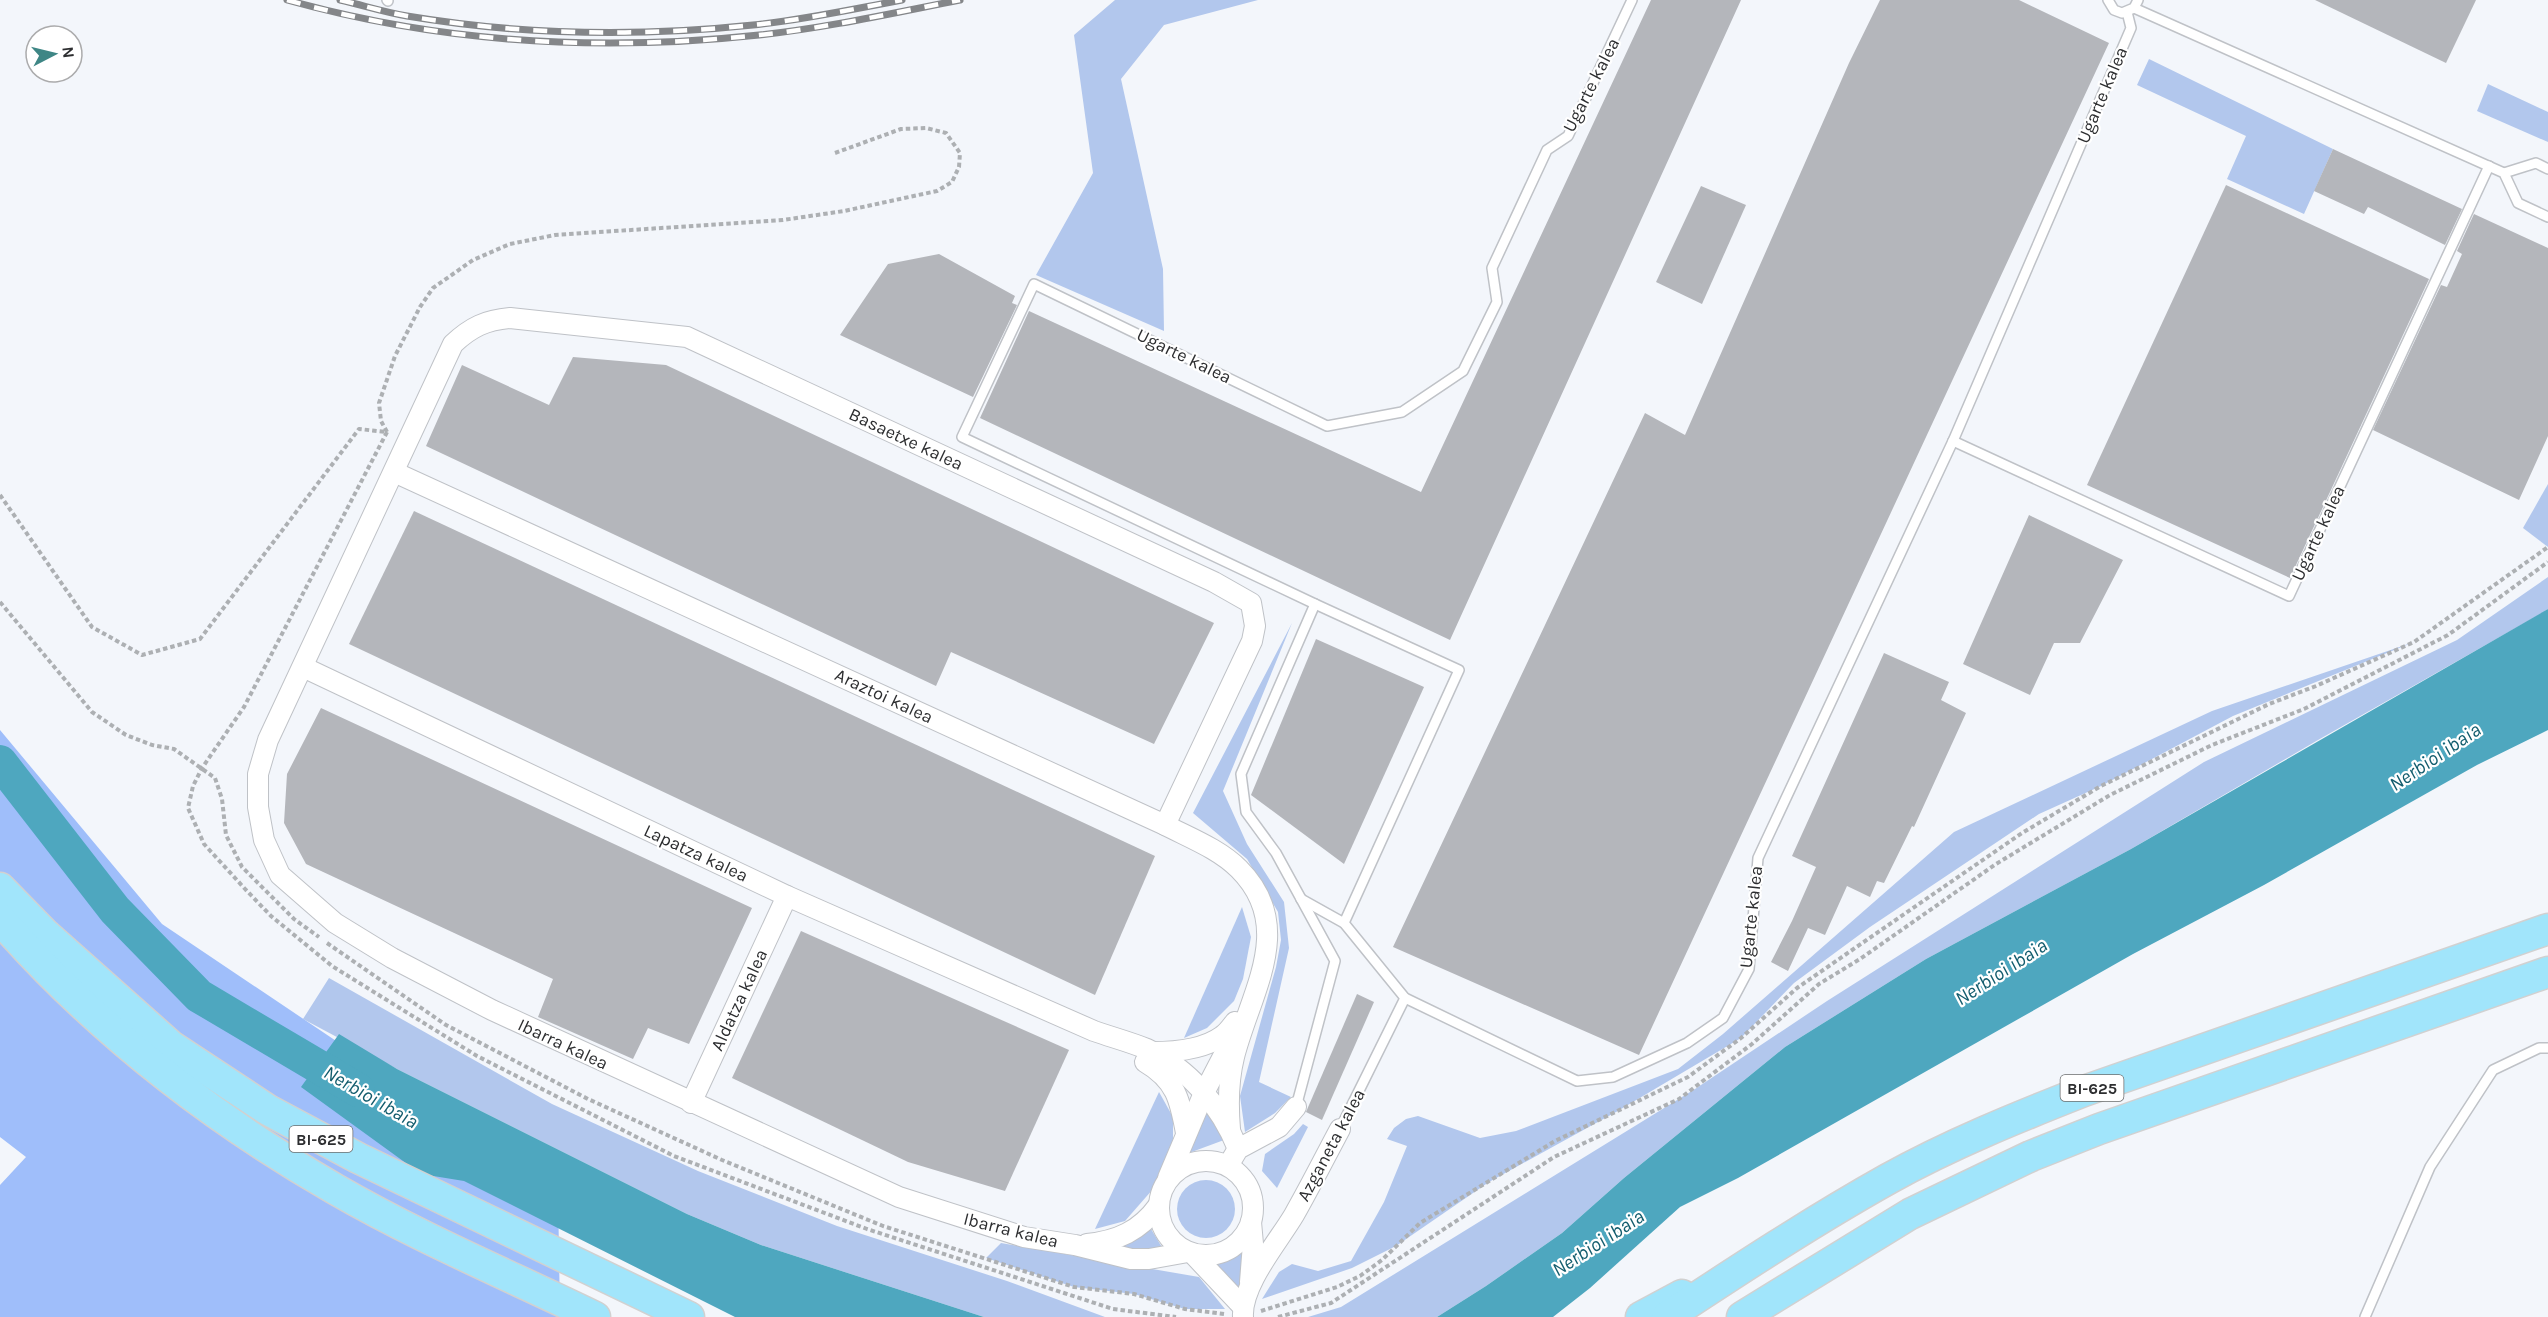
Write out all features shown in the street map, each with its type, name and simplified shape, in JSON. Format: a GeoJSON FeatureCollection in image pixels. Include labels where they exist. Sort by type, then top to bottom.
{"type":"FeatureCollection","features":[{"type":"Feature","properties":{"kind":"main road","name":"BI-625"},"geometry":{"type":"LineString","coordinates":[[0,888],[44,933],[162,1039],[268,1110],[358,1158],[689,1317]]}},
{"type":"Feature","properties":{"kind":"main road","name":"BI-625"},"geometry":{"type":"LineString","coordinates":[[0,920],[26,949],[139,1054],[249,1137],[336,1189],[595,1317]]}},
{"type":"Feature","properties":{"kind":"main road","name":"BI-625"},"geometry":{"type":"LineString","coordinates":[[1667,1317],[1819,1220],[1890,1178],[2025,1114],[2084,1091],[2548,929]]}},
{"type":"Feature","properties":{"kind":"main road","name":"BI-625"},"geometry":{"type":"LineString","coordinates":[[1742,1317],[1910,1214],[2031,1156],[2110,1125],[2540,978]]}},
{"type":"Feature","properties":{"kind":"main road"},"geometry":{"type":"LineString","coordinates":[[1641,1317],[1819,1220]]}},
{"type":"Feature","properties":{"kind":"street","name":"Basaetxe kalea"},"geometry":{"type":"LineString","coordinates":[[394,472],[453,344],[464,333],[482,322],[510,318],[687,337],[1215,582],[1251,603],[1255,626],[1252,641],[1165,825]]}},
{"type":"Feature","properties":{"kind":"street","name":"Ibarra kalea"},"geometry":{"type":"LineString","coordinates":[[394,472],[268,740],[258,774],[258,807],[264,840],[280,874],[335,923],[392,958],[492,1010],[899,1197],[1024,1237],[1075,1245],[1131,1258],[1149,1259],[1191,1253]]}},
{"type":"Feature","properties":{"kind":"street","name":"Araztoi kalea"},"geometry":{"type":"LineString","coordinates":[[394,472],[1165,825],[1224,856],[1252,884],[1267,925],[1268,948],[1253,1002]]}},
{"type":"Feature","properties":{"kind":"street","name":"Lapatza kalea"},"geometry":{"type":"LineString","coordinates":[[303,667],[787,896],[1094,1031]]}},
{"type":"Feature","properties":{"kind":"street","name":"Aldatza kalea"},"geometry":{"type":"LineString","coordinates":[[691,1103],[787,896]]}},
{"type":"Feature","properties":{"kind":"street"},"geometry":{"type":"LineString","coordinates":[[1152,1052],[1195,1048],[1223,1036],[1253,1002]]}},
{"type":"Feature","properties":{"kind":"street"},"geometry":{"type":"LineString","coordinates":[[1251,1222],[1245,1235],[1235,1245],[1222,1253],[1208,1256],[1191,1253],[1176,1245],[1166,1234],[1160,1220],[1158,1206],[1161,1192],[1204,1093],[1253,1002]]}},
{"type":"Feature","properties":{"kind":"street"},"geometry":{"type":"LineString","coordinates":[[1230,1129],[1230,1074],[1253,1002]]}},
{"type":"Feature","properties":{"kind":"street"},"geometry":{"type":"LineString","coordinates":[[1094,1031],[1152,1052],[1189,1077],[1204,1093],[1230,1129],[1238,1149]]}},
{"type":"Feature","properties":{"kind":"street"},"geometry":{"type":"LineString","coordinates":[[1094,1031],[1151,1065],[1168,1080],[1179,1101],[1186,1133]]}},
{"type":"Feature","properties":{"kind":"street"},"geometry":{"type":"LineString","coordinates":[[1168,1180],[1177,1170],[1195,1162],[1215,1161],[1228,1166],[1238,1149],[1279,1126],[1296,1107]]}},
{"type":"Feature","properties":{"kind":"street","name":"Azganeta kalea"},"geometry":{"type":"LineString","coordinates":[[1250,1287],[1293,1216],[1340,1129]]}},
{"type":"Feature","properties":{"kind":"street","name":"Azganeta kalea"},"geometry":{"type":"LineString","coordinates":[[1228,1166],[1241,1176],[1250,1190],[1253,1205],[1250,1287],[1243,1313]]}},
{"type":"Feature","properties":{"kind":"street","name":"Ibarra kalea"},"geometry":{"type":"LineString","coordinates":[[1075,1245],[1108,1241],[1120,1237],[1148,1220],[1158,1206]]}},
{"type":"Feature","properties":{"kind":"street"},"geometry":{"type":"LineString","coordinates":[[1191,1253],[1243,1313]]}},
{"type":"Feature","properties":{"kind":"lane","name":"Ugarte kalea"},"geometry":{"type":"LineString","coordinates":[[1344,923],[1460,670],[962,437],[1034,284],[1327,426],[1402,412],[1463,371],[1497,302],[1492,268],[1547,150],[1568,136],[1632,0]]}},
{"type":"Feature","properties":{"kind":"lane"},"geometry":{"type":"LineString","coordinates":[[2108,0],[2114,10],[2133,7],[2504,173],[2518,203],[2548,217]]}},
{"type":"Feature","properties":{"kind":"lane","name":"Ugarte kalea"},"geometry":{"type":"LineString","coordinates":[[1301,899],[1344,923],[1406,998],[1577,1081],[1613,1077],[1687,1043],[1723,1018],[1749,969],[1758,858],[1953,441],[2132,28],[2133,7]]}},
{"type":"Feature","properties":{"kind":"lane"},"geometry":{"type":"LineString","coordinates":[[2504,173],[2536,163],[2548,169]]}},
{"type":"Feature","properties":{"kind":"lane","name":"Ugarte kalea"},"geometry":{"type":"LineString","coordinates":[[1953,441],[2289,596],[2489,166]]}},
{"type":"Feature","properties":{"kind":"lane"},"geometry":{"type":"LineString","coordinates":[[1296,1107],[1335,961],[1276,853],[1246,812],[1241,774],[1315,604]]}},
{"type":"Feature","properties":{"kind":"lane","name":"Azganeta kalea"},"geometry":{"type":"LineString","coordinates":[[1340,1129],[1406,998]]}},
{"type":"Feature","properties":{"kind":"lane"},"geometry":{"type":"LineString","coordinates":[[2366,1317],[2430,1167],[2493,1070],[2539,1048],[2548,1048]]}},
{"type":"Feature","properties":{"kind":"path"},"geometry":{"type":"LineString","coordinates":[[387,432],[381,421],[379,403],[394,356],[420,307],[433,288],[473,260],[510,244],[555,235],[783,220],[844,211],[937,191],[952,182],[959,167],[960,153],[946,134],[926,128],[901,129],[835,153]]}},
{"type":"Feature","properties":{"kind":"path"},"geometry":{"type":"LineString","coordinates":[[0,495],[92,627],[142,655],[200,639],[359,429],[387,432]]}},
{"type":"Feature","properties":{"kind":"path"},"geometry":{"type":"LineString","coordinates":[[387,432],[244,707],[202,768],[193,786],[188,808],[204,844],[271,916],[332,966],[477,1056],[674,1156],[857,1226],[1113,1309],[1176,1317]]}},
{"type":"Feature","properties":{"kind":"path"},"geometry":{"type":"LineString","coordinates":[[446,1025],[609,1108],[722,1160],[883,1226],[1074,1287],[1134,1294],[1185,1309],[1243,1313],[1337,1287],[1360,1276],[1382,1260],[1391,1249],[1430,1217],[1555,1142],[1688,1077],[1741,1038],[1797,988],[1888,923],[2052,815],[2101,786],[2269,704],[2316,686],[2414,642],[2548,547]]}},
{"type":"Feature","properties":{"kind":"path"},"geometry":{"type":"LineString","coordinates":[[1278,1317],[1331,1303],[1554,1157],[1679,1099],[1752,1044],[1819,984],[1860,959],[1996,864],[2110,795],[2212,745],[2304,709],[2448,635],[2548,562]]}},
{"type":"Feature","properties":{"kind":"path"},"geometry":{"type":"LineString","coordinates":[[0,602],[92,712],[126,735],[152,746],[174,748],[202,768]]}},
{"type":"Feature","properties":{"kind":"shaded area"},"geometry":{"type":"Polygon","coordinates":[[[1115,0],[1258,0],[1164,25],[1121,79],[1163,269],[1164,331],[1036,275],[1093,173],[1074,35],[1115,0]]]}},
{"type":"Feature","properties":{"kind":"shaded area"},"geometry":{"type":"Polygon","coordinates":[[[2149,59],[2333,149],[2304,214],[2227,179],[2246,136],[2137,85],[2149,59]]]}},
{"type":"Feature","properties":{"kind":"shaded area"},"geometry":{"type":"Polygon","coordinates":[[[2488,84],[2548,112],[2548,142],[2477,111],[2488,84]]]}},
{"type":"Feature","properties":{"kind":"shaded area"},"geometry":{"type":"Polygon","coordinates":[[[2548,484],[2548,547],[2523,528],[2548,484]]]}},
{"type":"Feature","properties":{"kind":"shaded area"},"geometry":{"type":"Polygon","coordinates":[[[2548,577],[2548,609],[2542,613],[2131,849],[1926,959],[1785,1047],[1624,1178],[1562,1233],[1437,1317],[1308,1317],[1341,1307],[1695,1089],[1827,1001],[2204,762],[2457,640],[2548,577]]]}},
{"type":"Feature","properties":{"kind":"shaded area"},"geometry":{"type":"Polygon","coordinates":[[[1292,623],[1223,791],[1247,844],[1284,902],[1289,948],[1259,1082],[1291,1097],[1275,1113],[1245,1132],[1240,1096],[1276,967],[1281,940],[1278,912],[1247,859],[1193,813],[1292,623]]]}},
{"type":"Feature","properties":{"kind":"shaded area"},"geometry":{"type":"Polygon","coordinates":[[[2414,642],[2233,716],[2101,786],[2039,814],[1870,927],[1794,983],[1741,1038],[1616,1112],[1489,1182],[1396,1246],[1352,1268],[1262,1299],[1279,1272],[1292,1264],[1318,1271],[1351,1261],[1384,1202],[1407,1146],[1387,1139],[1394,1128],[1406,1119],[1418,1116],[1480,1138],[1516,1131],[1678,1069],[1723,1034],[1954,832],[2212,711],[2414,642]]]}},
{"type":"Feature","properties":{"kind":"shaded area"},"geometry":{"type":"Polygon","coordinates":[[[0,730],[162,924],[558,1190],[560,1317],[0,1317],[0,1185],[26,1157],[0,1137],[0,730]]]}},
{"type":"Feature","properties":{"kind":"shaded area"},"geometry":{"type":"Polygon","coordinates":[[[1242,907],[1251,937],[1243,979],[1234,1001],[1207,1028],[1184,1038],[1242,907]]]}},
{"type":"Feature","properties":{"kind":"shaded area"},"geometry":{"type":"Polygon","coordinates":[[[329,978],[552,1104],[698,1171],[837,1226],[1007,1281],[1105,1317],[984,1317],[761,1245],[687,1214],[397,1069],[303,1019],[329,978]]]}},
{"type":"Feature","properties":{"kind":"shaded area"},"geometry":{"type":"Polygon","coordinates":[[[1159,1092],[1173,1117],[1173,1140],[1153,1189],[1125,1221],[1095,1229],[1159,1092]]]}},
{"type":"Feature","properties":{"kind":"shaded area"},"geometry":{"type":"Polygon","coordinates":[[[1205,1110],[1224,1140],[1189,1153],[1205,1110]]]}},
{"type":"Feature","properties":{"kind":"shaded area"},"geometry":{"type":"Polygon","coordinates":[[[1303,1124],[1308,1127],[1277,1188],[1262,1171],[1265,1154],[1294,1134],[1303,1124]]]}},
{"type":"Feature","properties":{"kind":"shaded area"},"geometry":{"type":"Polygon","coordinates":[[[1200,1180],[1212,1180],[1227,1188],[1235,1203],[1235,1215],[1227,1230],[1212,1238],[1200,1238],[1185,1230],[1177,1215],[1177,1203],[1185,1188],[1200,1180]]]}},
{"type":"Feature","properties":{"kind":"shaded area"},"geometry":{"type":"Polygon","coordinates":[[[1151,1229],[1163,1249],[1118,1248],[1151,1229]]]}},
{"type":"Feature","properties":{"kind":"shaded area"},"geometry":{"type":"Polygon","coordinates":[[[1001,1243],[1199,1277],[1225,1309],[1185,1309],[1134,1294],[1074,1287],[986,1258],[1001,1243]]]}},
{"type":"Feature","properties":{"kind":"shaded area"},"geometry":{"type":"Polygon","coordinates":[[[1246,1250],[1239,1299],[1213,1265],[1246,1250]]]}},
{"type":"Feature","properties":{"kind":"water"},"geometry":{"type":"Polygon","coordinates":[[[2548,609],[2548,730],[2477,765],[2264,885],[2133,954],[1738,1178],[1680,1207],[1590,1288],[1553,1317],[1437,1317],[1562,1233],[1624,1178],[1785,1047],[1926,959],[2131,849],[2548,609]]]}},
{"type":"Feature","properties":{"kind":"water"},"geometry":{"type":"Polygon","coordinates":[[[339,1034],[397,1069],[687,1214],[761,1245],[984,1317],[735,1317],[464,1181],[421,1174],[301,1087],[339,1034]]]}},
{"type":"Feature","properties":{"kind":"building"},"geometry":{"type":"Polygon","coordinates":[[[1651,0],[1741,0],[1450,640],[980,418],[1029,311],[1421,492],[1651,0]]]}},
{"type":"Feature","properties":{"kind":"building"},"geometry":{"type":"Polygon","coordinates":[[[1880,0],[2019,0],[2109,43],[1639,1055],[1393,947],[1645,413],[1685,435],[1849,63],[1880,0]]]}},
{"type":"Feature","properties":{"kind":"building"},"geometry":{"type":"Polygon","coordinates":[[[2315,0],[2476,0],[2446,63],[2315,0]]]}},
{"type":"Feature","properties":{"kind":"building"},"geometry":{"type":"Polygon","coordinates":[[[2333,149],[2462,209],[2445,245],[2368,207],[2364,214],[2314,191],[2333,149]]]}},
{"type":"Feature","properties":{"kind":"building"},"geometry":{"type":"Polygon","coordinates":[[[2226,185],[2429,279],[2290,578],[2087,485],[2226,185]]]}},
{"type":"Feature","properties":{"kind":"building"},"geometry":{"type":"Polygon","coordinates":[[[1701,186],[1746,205],[1702,304],[1656,282],[1701,186]]]}},
{"type":"Feature","properties":{"kind":"building"},"geometry":{"type":"Polygon","coordinates":[[[2474,214],[2548,248],[2548,436],[2519,500],[2373,430],[2441,285],[2447,287],[2462,254],[2457,251],[2474,214]]]}},
{"type":"Feature","properties":{"kind":"building"},"geometry":{"type":"Polygon","coordinates":[[[939,254],[1015,296],[1012,303],[1017,305],[973,397],[840,335],[888,264],[939,254]]]}},
{"type":"Feature","properties":{"kind":"building"},"geometry":{"type":"Polygon","coordinates":[[[573,357],[666,365],[1214,623],[1154,744],[951,652],[936,686],[426,446],[462,365],[549,405],[573,357]]]}},
{"type":"Feature","properties":{"kind":"building"},"geometry":{"type":"Polygon","coordinates":[[[414,511],[1155,856],[1095,995],[349,644],[414,511]]]}},
{"type":"Feature","properties":{"kind":"building"},"geometry":{"type":"Polygon","coordinates":[[[2029,515],[2123,560],[2080,643],[2054,643],[2030,695],[1963,664],[2029,515]]]}},
{"type":"Feature","properties":{"kind":"building"},"geometry":{"type":"Polygon","coordinates":[[[1316,639],[1424,687],[1344,864],[1251,795],[1316,639]]]}},
{"type":"Feature","properties":{"kind":"building"},"geometry":{"type":"Polygon","coordinates":[[[1884,653],[1949,682],[1941,700],[1966,713],[1914,827],[1912,826],[1884,883],[1877,881],[1870,897],[1847,886],[1825,935],[1808,928],[1788,971],[1771,962],[1816,867],[1792,856],[1884,653]]]}},
{"type":"Feature","properties":{"kind":"building"},"geometry":{"type":"Polygon","coordinates":[[[321,708],[752,908],[689,1044],[648,1028],[633,1059],[538,1017],[553,979],[306,864],[284,823],[287,774],[321,708]]]}},
{"type":"Feature","properties":{"kind":"building"},"geometry":{"type":"Polygon","coordinates":[[[801,931],[1069,1050],[1005,1191],[908,1162],[732,1078],[801,931]]]}},
{"type":"Feature","properties":{"kind":"building"},"geometry":{"type":"Polygon","coordinates":[[[1357,994],[1374,1002],[1322,1120],[1306,1112],[1357,994]]]}},
{"type":"Feature","properties":{"kind":"waterway","name":"Nerbioi ibaia"},"geometry":{"type":"LineString","coordinates":[[0,762],[115,910],[199,996],[358,1090]]}},
{"type":"Feature","properties":{"kind":"railway"},"geometry":{"type":"LineString","coordinates":[[287,0],[345,15],[403,26],[521,40],[580,43],[640,43],[759,35],[860,20],[960,0]]}},
{"type":"Feature","properties":{"kind":"railway"},"geometry":{"type":"LineString","coordinates":[[340,0],[398,14],[450,22],[580,32],[710,29],[772,23],[902,0]]}}]}
